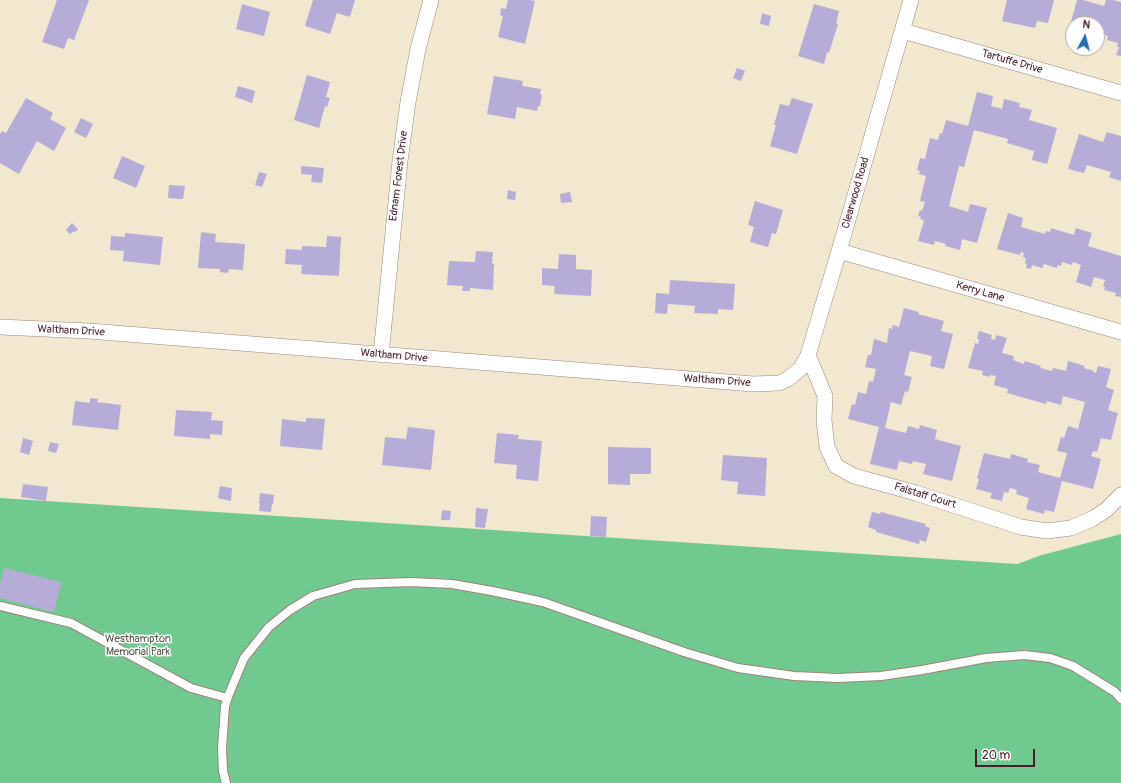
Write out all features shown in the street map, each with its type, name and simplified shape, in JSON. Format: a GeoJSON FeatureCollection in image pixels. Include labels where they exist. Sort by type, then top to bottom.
{"type":"FeatureCollection","features":[{"type":"Feature","properties":{"kind":"street","name":"Ednam Forest Drive"},"geometry":{"type":"LineString","coordinates":[[381,355],[400,160],[408,102],[418,49],[430,0]]}},
{"type":"Feature","properties":{"kind":"street","name":"Clearwood Road"},"geometry":{"type":"LineString","coordinates":[[788,379],[800,368],[808,355],[911,0]]}},
{"type":"Feature","properties":{"kind":"street","name":"Tartuffe Drive"},"geometry":{"type":"LineString","coordinates":[[903,31],[1121,93]]}},
{"type":"Feature","properties":{"kind":"street","name":"Kerry Lane"},"geometry":{"type":"LineString","coordinates":[[839,251],[1121,332]]}},
{"type":"Feature","properties":{"kind":"street","name":"Waltham Drive"},"geometry":{"type":"LineString","coordinates":[[0,327],[89,331],[753,384],[779,383],[788,379]]}},
{"type":"Feature","properties":{"kind":"street","name":"Falstaff Court"},"geometry":{"type":"LineString","coordinates":[[808,355],[825,396],[824,420],[827,448],[836,466],[854,476],[916,493],[1021,527],[1047,531],[1071,528],[1092,519],[1106,510],[1121,495]]}},
{"type":"Feature","properties":{"kind":"lane"},"geometry":{"type":"LineString","coordinates":[[226,783],[223,771],[222,748],[225,706],[244,658],[269,627],[290,610],[313,596],[355,584],[411,582],[452,584],[492,590],[543,602],[684,652],[738,668],[794,676],[838,678],[881,676],[986,658],[1024,655],[1050,658],[1073,666],[1115,692],[1121,699]]}},
{"type":"Feature","properties":{"kind":"lane"},"geometry":{"type":"LineString","coordinates":[[0,606],[71,623],[191,688],[227,698]]}},
{"type":"Feature","properties":{"kind":"green space","name":"Westhampton Memorial Park"},"geometry":{"type":"Polygon","coordinates":[[[0,498],[1017,564],[1042,555],[1121,534],[1121,783],[0,783],[0,498]]]}},
{"type":"Feature","properties":{"kind":"building"},"geometry":{"type":"Polygon","coordinates":[[[57,0],[89,0],[74,40],[68,38],[64,49],[42,42],[57,0]]]}},
{"type":"Feature","properties":{"kind":"building"},"geometry":{"type":"Polygon","coordinates":[[[313,0],[355,0],[350,17],[337,13],[330,34],[305,26],[313,0]]]}},
{"type":"Feature","properties":{"kind":"building"},"geometry":{"type":"Polygon","coordinates":[[[508,0],[535,1],[525,44],[498,37],[503,16],[500,15],[501,8],[506,9],[508,0]]]}},
{"type":"Feature","properties":{"kind":"building"},"geometry":{"type":"Polygon","coordinates":[[[1007,0],[1054,0],[1048,23],[1037,21],[1035,28],[1002,21],[1007,0]]]}},
{"type":"Feature","properties":{"kind":"building"},"geometry":{"type":"Polygon","coordinates":[[[1077,0],[1083,0],[1104,6],[1106,0],[1121,2],[1121,56],[1116,55],[1119,47],[1117,47],[1118,43],[1107,40],[1108,36],[1105,35],[1105,16],[1073,16],[1077,0]]]}},
{"type":"Feature","properties":{"kind":"building"},"geometry":{"type":"Polygon","coordinates":[[[242,4],[270,12],[264,36],[236,29],[242,4]]]}},
{"type":"Feature","properties":{"kind":"building"},"geometry":{"type":"Polygon","coordinates":[[[814,4],[839,11],[836,23],[838,24],[824,64],[798,56],[814,4]]]}},
{"type":"Feature","properties":{"kind":"building"},"geometry":{"type":"Polygon","coordinates":[[[762,13],[771,16],[769,26],[760,24],[762,13]]]}},
{"type":"Feature","properties":{"kind":"building"},"geometry":{"type":"Polygon","coordinates":[[[737,68],[745,71],[741,81],[733,78],[737,68]]]}},
{"type":"Feature","properties":{"kind":"building"},"geometry":{"type":"Polygon","coordinates":[[[307,75],[330,82],[326,97],[330,98],[327,107],[325,106],[319,128],[294,120],[307,75]]]}},
{"type":"Feature","properties":{"kind":"building"},"geometry":{"type":"Polygon","coordinates":[[[494,76],[523,81],[522,86],[541,89],[540,94],[542,95],[540,106],[538,106],[537,111],[517,107],[515,119],[487,114],[494,76]]]}},
{"type":"Feature","properties":{"kind":"building"},"geometry":{"type":"Polygon","coordinates":[[[238,86],[255,91],[252,103],[235,97],[238,86]]]}},
{"type":"Feature","properties":{"kind":"building"},"geometry":{"type":"Polygon","coordinates":[[[977,92],[993,96],[991,106],[1002,109],[1004,99],[1020,103],[1019,107],[1032,110],[1029,120],[1057,128],[1047,164],[1032,160],[1034,151],[1007,143],[1008,139],[974,130],[964,167],[959,166],[949,206],[968,212],[970,204],[987,208],[977,243],[962,239],[960,250],[945,246],[946,244],[935,241],[934,245],[918,241],[924,220],[920,219],[921,217],[918,216],[920,210],[922,211],[925,202],[920,201],[926,176],[919,174],[920,171],[917,170],[920,158],[925,159],[930,138],[938,140],[940,133],[942,134],[946,120],[968,126],[977,92]]]}},
{"type":"Feature","properties":{"kind":"building"},"geometry":{"type":"Polygon","coordinates":[[[26,98],[53,113],[50,119],[66,128],[54,151],[37,141],[19,174],[0,163],[0,134],[2,131],[6,133],[26,98]]]}},
{"type":"Feature","properties":{"kind":"building"},"geometry":{"type":"Polygon","coordinates":[[[792,98],[813,104],[797,154],[770,146],[780,104],[789,106],[792,98]]]}},
{"type":"Feature","properties":{"kind":"building"},"geometry":{"type":"Polygon","coordinates":[[[81,118],[93,124],[86,138],[74,132],[81,118]]]}},
{"type":"Feature","properties":{"kind":"building"},"geometry":{"type":"Polygon","coordinates":[[[1107,132],[1121,136],[1121,181],[1109,177],[1111,172],[1087,165],[1084,173],[1068,169],[1079,134],[1103,142],[1107,132]]]}},
{"type":"Feature","properties":{"kind":"building"},"geometry":{"type":"Polygon","coordinates":[[[122,156],[145,166],[136,188],[113,178],[122,156]]]}},
{"type":"Feature","properties":{"kind":"building"},"geometry":{"type":"Polygon","coordinates":[[[301,166],[324,168],[322,183],[311,182],[312,175],[301,174],[301,166]]]}},
{"type":"Feature","properties":{"kind":"building"},"geometry":{"type":"Polygon","coordinates":[[[259,172],[267,174],[262,187],[255,185],[259,172]]]}},
{"type":"Feature","properties":{"kind":"building"},"geometry":{"type":"Polygon","coordinates":[[[169,185],[185,186],[183,199],[168,198],[169,185]]]}},
{"type":"Feature","properties":{"kind":"building"},"geometry":{"type":"Polygon","coordinates":[[[508,190],[516,192],[515,200],[507,199],[508,190]]]}},
{"type":"Feature","properties":{"kind":"building"},"geometry":{"type":"Polygon","coordinates":[[[570,192],[572,202],[561,203],[560,194],[570,192]]]}},
{"type":"Feature","properties":{"kind":"building"},"geometry":{"type":"Polygon","coordinates":[[[755,201],[783,210],[776,234],[772,233],[768,247],[750,242],[754,227],[748,225],[755,201]]]}},
{"type":"Feature","properties":{"kind":"building"},"geometry":{"type":"Polygon","coordinates":[[[1008,213],[1023,218],[1021,227],[1045,234],[1046,231],[1050,232],[1051,228],[1074,235],[1076,228],[1092,233],[1088,246],[1121,256],[1121,297],[1115,296],[1116,293],[1104,290],[1105,287],[1103,286],[1105,280],[1094,277],[1091,287],[1076,282],[1081,265],[1073,262],[1072,265],[1062,262],[1061,266],[1058,265],[1057,268],[1044,264],[1042,268],[1032,265],[1031,269],[1026,268],[1026,258],[1023,257],[1024,253],[1021,252],[1020,255],[997,249],[1008,213]]]}},
{"type":"Feature","properties":{"kind":"building"},"geometry":{"type":"Polygon","coordinates":[[[72,223],[78,229],[70,234],[66,230],[72,223]]]}},
{"type":"Feature","properties":{"kind":"building"},"geometry":{"type":"Polygon","coordinates":[[[201,232],[216,234],[215,242],[245,244],[243,270],[229,269],[228,273],[220,272],[220,269],[198,268],[201,232]]]}},
{"type":"Feature","properties":{"kind":"building"},"geometry":{"type":"Polygon","coordinates":[[[125,233],[163,237],[160,265],[123,261],[124,251],[110,250],[111,236],[125,237],[125,233]]]}},
{"type":"Feature","properties":{"kind":"building"},"geometry":{"type":"Polygon","coordinates":[[[327,236],[341,237],[339,276],[301,274],[302,265],[285,264],[286,249],[302,250],[302,246],[326,247],[327,236]]]}},
{"type":"Feature","properties":{"kind":"building"},"geometry":{"type":"Polygon","coordinates":[[[476,251],[493,252],[493,290],[470,288],[470,291],[462,291],[463,286],[447,285],[449,261],[475,262],[476,251]]]}},
{"type":"Feature","properties":{"kind":"building"},"geometry":{"type":"Polygon","coordinates":[[[559,254],[576,255],[576,269],[592,270],[591,296],[554,294],[555,286],[542,285],[542,268],[558,269],[559,254]]]}},
{"type":"Feature","properties":{"kind":"building"},"geometry":{"type":"Polygon","coordinates":[[[670,280],[735,284],[733,310],[718,309],[718,314],[694,313],[695,306],[668,304],[667,314],[655,313],[656,293],[669,294],[670,280]]]}},
{"type":"Feature","properties":{"kind":"building"},"geometry":{"type":"Polygon","coordinates":[[[904,308],[919,312],[918,314],[944,321],[941,331],[953,334],[944,369],[930,366],[932,356],[910,351],[904,375],[912,377],[908,392],[905,391],[901,405],[891,402],[885,428],[906,433],[908,426],[919,429],[920,425],[937,430],[935,439],[961,446],[952,481],[923,474],[926,464],[913,461],[912,464],[899,461],[897,470],[870,464],[879,427],[848,419],[852,404],[855,405],[858,392],[866,394],[869,381],[873,382],[876,369],[865,367],[868,355],[871,355],[874,339],[887,343],[889,328],[892,329],[893,325],[899,327],[904,308]]]}},
{"type":"Feature","properties":{"kind":"building"},"geometry":{"type":"Polygon","coordinates":[[[979,331],[992,335],[991,339],[995,340],[996,335],[1007,338],[1002,353],[1014,356],[1013,360],[1024,364],[1025,361],[1041,366],[1040,368],[1052,371],[1053,368],[1066,371],[1068,361],[1085,366],[1084,368],[1096,373],[1098,366],[1111,369],[1106,387],[1114,390],[1108,410],[1118,413],[1111,440],[1101,438],[1097,452],[1093,451],[1091,456],[1101,459],[1093,489],[1062,481],[1054,512],[1045,510],[1044,514],[1026,509],[1029,498],[1016,494],[1017,490],[1010,488],[1008,493],[1004,492],[1002,501],[990,498],[992,493],[976,489],[979,479],[977,478],[984,453],[1010,459],[1011,454],[1028,459],[1027,462],[1040,465],[1038,472],[1060,478],[1067,453],[1057,451],[1061,437],[1064,438],[1068,426],[1078,429],[1085,402],[1063,396],[1061,405],[1047,401],[1046,404],[1007,393],[1008,389],[994,385],[996,376],[990,375],[990,377],[982,375],[983,371],[968,368],[975,343],[978,344],[979,339],[977,339],[979,331]]]}},
{"type":"Feature","properties":{"kind":"building"},"geometry":{"type":"Polygon","coordinates":[[[90,398],[98,399],[97,402],[121,405],[118,430],[72,425],[75,401],[90,403],[90,398]]]}},
{"type":"Feature","properties":{"kind":"building"},"geometry":{"type":"Polygon","coordinates":[[[176,410],[212,412],[211,420],[223,421],[222,435],[210,434],[210,439],[174,436],[176,410]]]}},
{"type":"Feature","properties":{"kind":"building"},"geometry":{"type":"Polygon","coordinates":[[[306,418],[325,419],[322,450],[280,446],[282,419],[306,422],[306,418]]]}},
{"type":"Feature","properties":{"kind":"building"},"geometry":{"type":"Polygon","coordinates":[[[408,427],[435,430],[431,470],[382,465],[385,437],[406,439],[408,427]]]}},
{"type":"Feature","properties":{"kind":"building"},"geometry":{"type":"Polygon","coordinates":[[[497,433],[519,435],[518,439],[542,441],[538,481],[516,479],[517,465],[494,463],[497,433]]]}},
{"type":"Feature","properties":{"kind":"building"},"geometry":{"type":"Polygon","coordinates":[[[23,438],[33,441],[29,455],[20,452],[23,438]]]}},
{"type":"Feature","properties":{"kind":"building"},"geometry":{"type":"Polygon","coordinates":[[[50,442],[59,444],[56,453],[48,451],[50,442]]]}},
{"type":"Feature","properties":{"kind":"building"},"geometry":{"type":"Polygon","coordinates":[[[608,447],[651,448],[651,474],[630,474],[630,485],[608,484],[608,447]]]}},
{"type":"Feature","properties":{"kind":"building"},"geometry":{"type":"Polygon","coordinates":[[[723,455],[767,458],[765,496],[737,494],[738,482],[721,480],[723,455]]]}},
{"type":"Feature","properties":{"kind":"building"},"geometry":{"type":"Polygon","coordinates":[[[23,484],[48,487],[46,501],[21,497],[23,484]]]}},
{"type":"Feature","properties":{"kind":"building"},"geometry":{"type":"Polygon","coordinates":[[[220,486],[232,488],[231,501],[218,498],[220,486]]]}},
{"type":"Feature","properties":{"kind":"building"},"geometry":{"type":"Polygon","coordinates":[[[260,493],[274,495],[271,512],[259,511],[260,493]]]}},
{"type":"Feature","properties":{"kind":"building"},"geometry":{"type":"Polygon","coordinates":[[[476,508],[488,509],[485,528],[475,527],[476,508]]]}},
{"type":"Feature","properties":{"kind":"building"},"geometry":{"type":"Polygon","coordinates":[[[442,510],[451,511],[450,520],[441,520],[442,510]]]}},
{"type":"Feature","properties":{"kind":"building"},"geometry":{"type":"Polygon","coordinates":[[[872,512],[880,514],[881,512],[926,524],[925,526],[930,528],[926,542],[920,540],[919,544],[876,532],[876,530],[868,527],[872,512]]]}},
{"type":"Feature","properties":{"kind":"building"},"geometry":{"type":"Polygon","coordinates":[[[591,516],[607,517],[606,537],[590,536],[591,516]]]}},
{"type":"Feature","properties":{"kind":"building"},"geometry":{"type":"Polygon","coordinates":[[[4,568],[61,582],[54,612],[0,598],[0,584],[4,568]]]}}]}
